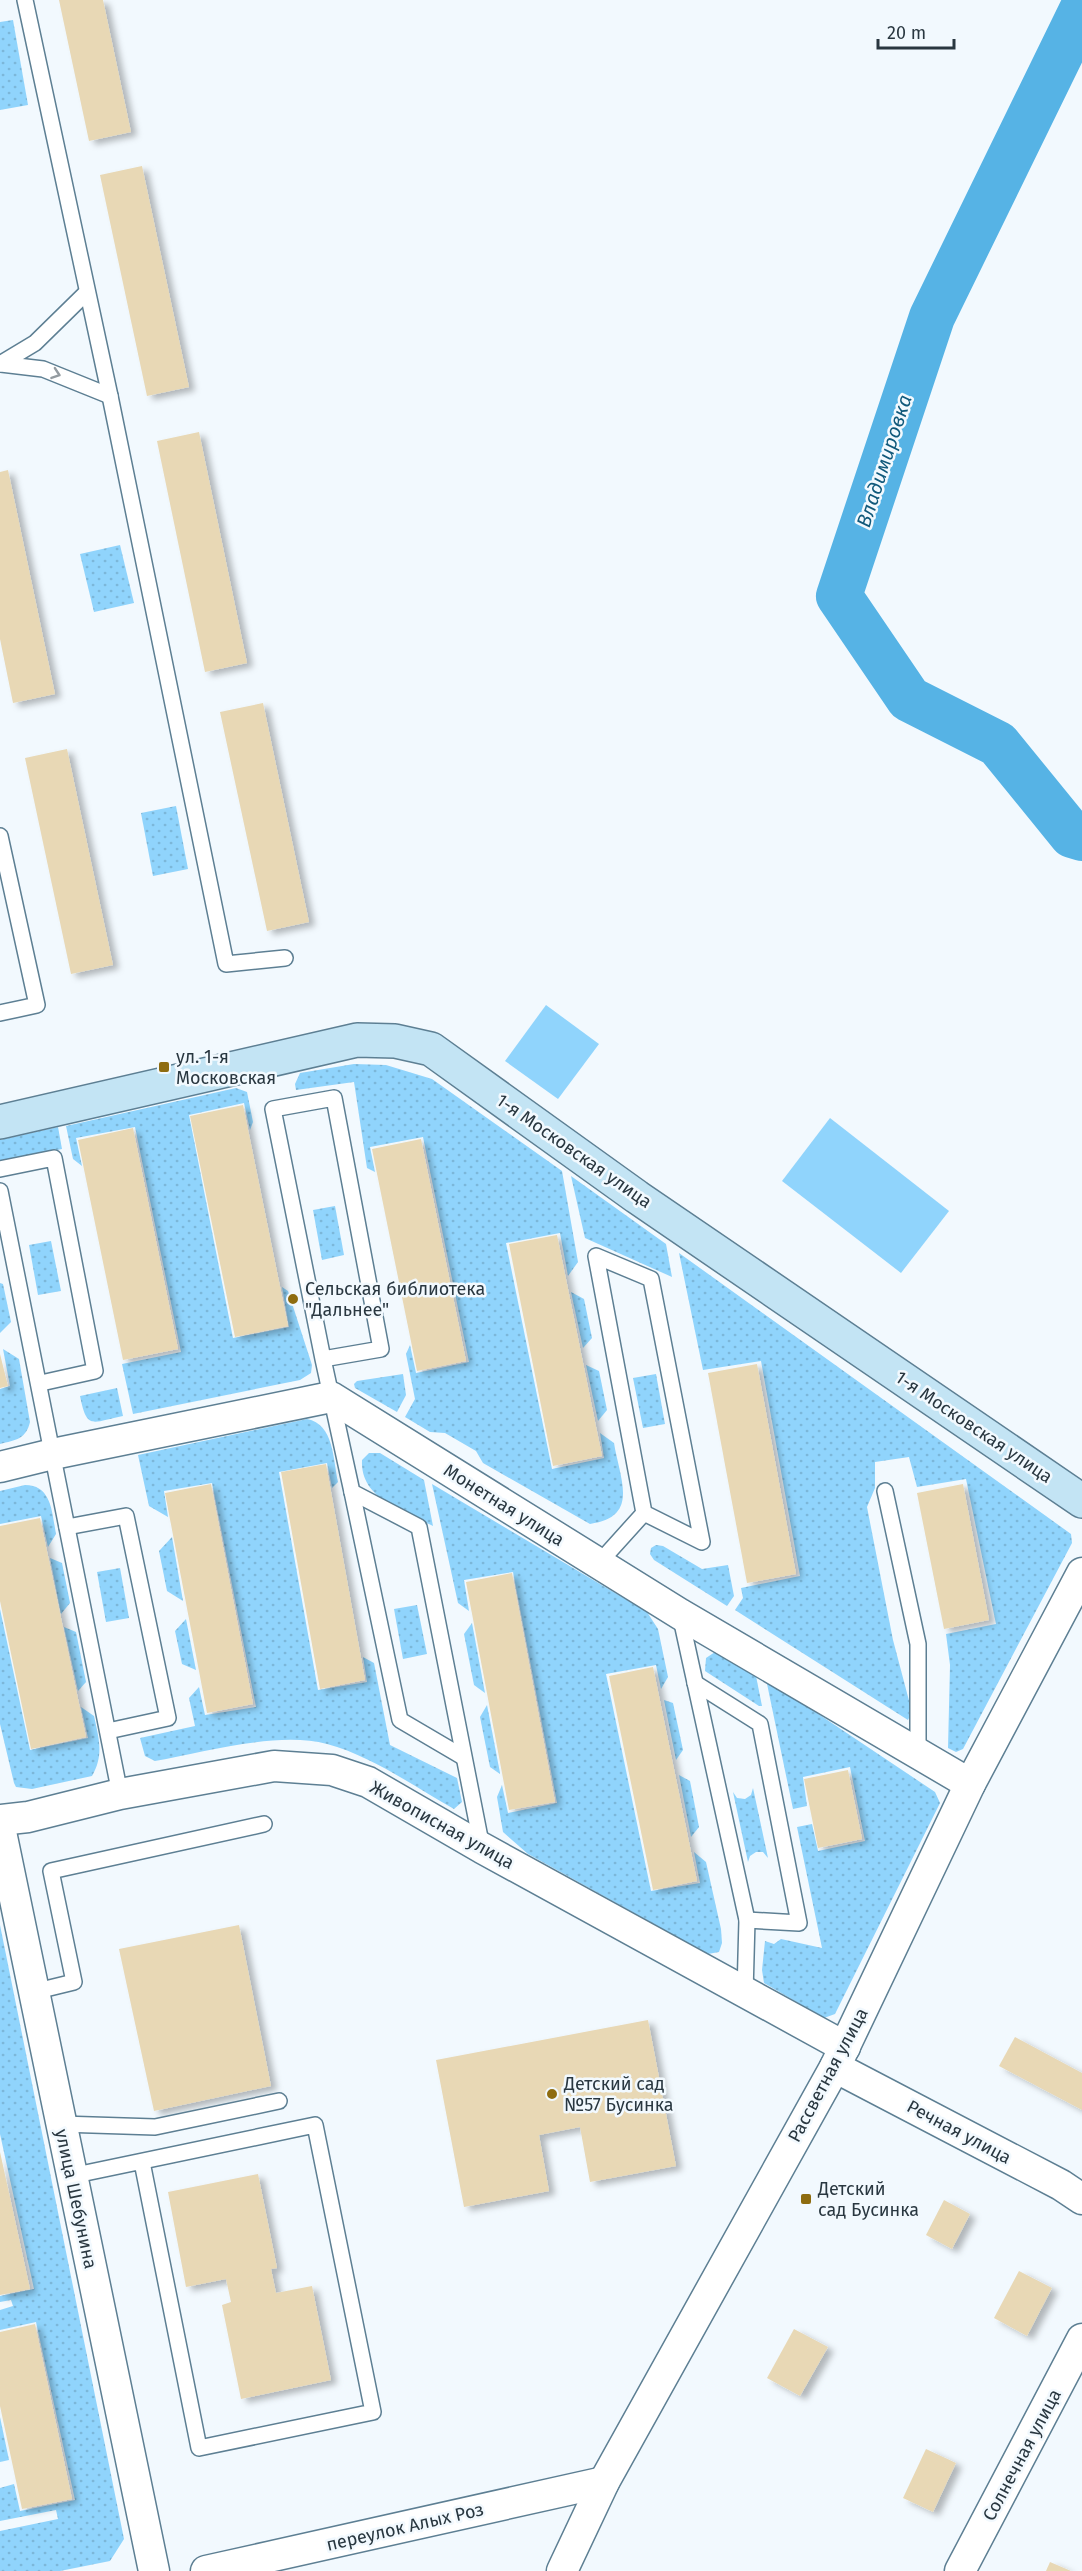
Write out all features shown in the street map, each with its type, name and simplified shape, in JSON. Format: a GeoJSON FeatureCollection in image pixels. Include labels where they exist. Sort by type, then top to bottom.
{"type":"FeatureCollection","features":[{"type":"Feature","properties":{"kind":"street","name":"1-я Московская улица"},"geometry":{"type":"LineString","coordinates":[[0,1122],[357,1040],[395,1041],[430,1048],[637,1197],[1082,1501]]}},
{"type":"Feature","properties":{"kind":"street"},"geometry":{"type":"LineString","coordinates":[[0,1467],[331,1397]]}},
{"type":"Feature","properties":{"kind":"street","name":"Монетная улица"},"geometry":{"type":"LineString","coordinates":[[331,1397],[680,1614],[970,1784]]}},
{"type":"Feature","properties":{"kind":"street","name":"Рассветная улица"},"geometry":{"type":"LineString","coordinates":[[562,2571],[604,2482],[840,2057],[970,1784],[1082,1573]]}},
{"type":"Feature","properties":{"kind":"street","name":"Живописная улица"},"geometry":{"type":"LineString","coordinates":[[0,1820],[28,1817],[120,1794],[274,1766],[332,1770],[368,1782],[482,1848],[745,1993],[840,2057]]}},
{"type":"Feature","properties":{"kind":"street","name":"улица Шебунина"},"geometry":{"type":"LineString","coordinates":[[0,1827],[154,2571]]}},
{"type":"Feature","properties":{"kind":"street","name":"Речная улица"},"geometry":{"type":"LineString","coordinates":[[840,2057],[1082,2199]]}},
{"type":"Feature","properties":{"kind":"street","name":"Солнечная улица"},"geometry":{"type":"LineString","coordinates":[[960,2571],[1082,2339]]}},
{"type":"Feature","properties":{"kind":"street","name":"переулок Алых Роз"},"geometry":{"type":"LineString","coordinates":[[206,2571],[604,2482]]}},
{"type":"Feature","properties":{"kind":"lane"},"geometry":{"type":"LineString","coordinates":[[25,0],[110,396],[226,964],[285,958]]}},
{"type":"Feature","properties":{"kind":"lane"},"geometry":{"type":"LineString","coordinates":[[0,364],[35,343],[87,292]]}},
{"type":"Feature","properties":{"kind":"lane"},"geometry":{"type":"LineString","coordinates":[[0,364],[43,369],[110,396]]}},
{"type":"Feature","properties":{"kind":"lane"},"geometry":{"type":"LineString","coordinates":[[0,836],[37,1005],[0,1013]]}},
{"type":"Feature","properties":{"kind":"lane"},"geometry":{"type":"LineString","coordinates":[[323,1359],[381,1349],[334,1098],[273,1109],[323,1359],[400,1720],[463,1757]]}},
{"type":"Feature","properties":{"kind":"lane"},"geometry":{"type":"LineString","coordinates":[[0,1169],[54,1158],[95,1371],[40,1383]]}},
{"type":"Feature","properties":{"kind":"lane"},"geometry":{"type":"LineString","coordinates":[[0,1191],[120,1794]]}},
{"type":"Feature","properties":{"kind":"lane"},"geometry":{"type":"LineString","coordinates":[[596,1256],[651,1279],[702,1542],[644,1513],[640,1490],[596,1256]]}},
{"type":"Feature","properties":{"kind":"lane"},"geometry":{"type":"LineString","coordinates":[[885,1491],[918,1644],[918,1752]]}},
{"type":"Feature","properties":{"kind":"lane"},"geometry":{"type":"LineString","coordinates":[[352,1492],[419,1527],[482,1848]]}},
{"type":"Feature","properties":{"kind":"lane"},"geometry":{"type":"LineString","coordinates":[[598,1564],[644,1513]]}},
{"type":"Feature","properties":{"kind":"lane"},"geometry":{"type":"LineString","coordinates":[[68,1527],[126,1516],[168,1718],[108,1731]]}},
{"type":"Feature","properties":{"kind":"lane"},"geometry":{"type":"LineString","coordinates":[[680,1614],[747,1920],[745,1993]]}},
{"type":"Feature","properties":{"kind":"lane"},"geometry":{"type":"LineString","coordinates":[[695,1683],[760,1724],[800,1923],[747,1920]]}},
{"type":"Feature","properties":{"kind":"lane"},"geometry":{"type":"LineString","coordinates":[[33,1992],[74,1982],[51,1871],[264,1824]]}},
{"type":"Feature","properties":{"kind":"lane"},"geometry":{"type":"LineString","coordinates":[[61,2124],[155,2127],[279,2101]]}},
{"type":"Feature","properties":{"kind":"lane"},"geometry":{"type":"LineString","coordinates":[[71,2176],[315,2125],[373,2412],[199,2448],[142,2162]]}},
{"type":"Feature","properties":{"kind":"shaded area"},"geometry":{"type":"Polygon","coordinates":[[[13,20],[28,105],[0,110],[0,22],[13,20]]]}},
{"type":"Feature","properties":{"kind":"shaded area"},"geometry":{"type":"Polygon","coordinates":[[[120,545],[134,603],[94,612],[80,554],[120,545]]]}},
{"type":"Feature","properties":{"kind":"shaded area"},"geometry":{"type":"Polygon","coordinates":[[[176,806],[188,869],[153,876],[141,813],[176,806]]]}},
{"type":"Feature","properties":{"kind":"shaded area"},"geometry":{"type":"Polygon","coordinates":[[[546,1005],[599,1044],[558,1099],[505,1061],[546,1005]]]}},
{"type":"Feature","properties":{"kind":"shaded area"},"geometry":{"type":"Polygon","coordinates":[[[354,1064],[386,1065],[432,1079],[562,1171],[578,1262],[568,1276],[560,1233],[506,1243],[552,1469],[604,1458],[600,1433],[614,1443],[623,1495],[616,1514],[606,1520],[590,1524],[483,1463],[476,1451],[445,1433],[430,1432],[405,1417],[415,1399],[406,1354],[410,1345],[416,1373],[469,1362],[423,1137],[370,1147],[375,1172],[367,1168],[354,1082],[296,1090],[295,1084],[300,1073],[354,1064]]]}},
{"type":"Feature","properties":{"kind":"shaded area"},"geometry":{"type":"Polygon","coordinates":[[[236,1088],[247,1092],[253,1122],[250,1130],[244,1103],[189,1115],[233,1338],[289,1327],[282,1287],[288,1291],[312,1365],[311,1373],[300,1380],[133,1414],[122,1364],[181,1352],[135,1127],[76,1138],[82,1166],[73,1159],[66,1126],[236,1088]]]}},
{"type":"Feature","properties":{"kind":"shaded area"},"geometry":{"type":"Polygon","coordinates":[[[830,1118],[949,1211],[901,1273],[782,1181],[830,1118]]]}},
{"type":"Feature","properties":{"kind":"shaded area"},"geometry":{"type":"Polygon","coordinates":[[[58,1127],[62,1149],[0,1162],[0,1140],[58,1127]]]}},
{"type":"Feature","properties":{"kind":"shaded area"},"geometry":{"type":"Polygon","coordinates":[[[571,1176],[666,1244],[672,1277],[585,1238],[571,1176]]]}},
{"type":"Feature","properties":{"kind":"shaded area"},"geometry":{"type":"Polygon","coordinates":[[[335,1206],[344,1255],[322,1260],[313,1210],[335,1206]]]}},
{"type":"Feature","properties":{"kind":"shaded area"},"geometry":{"type":"Polygon","coordinates":[[[51,1241],[61,1291],[38,1295],[29,1245],[51,1241]]]}},
{"type":"Feature","properties":{"kind":"shaded area"},"geometry":{"type":"Polygon","coordinates":[[[679,1253],[1071,1534],[1072,1543],[963,1749],[956,1752],[948,1748],[950,1665],[946,1634],[996,1624],[966,1479],[917,1487],[909,1457],[875,1462],[875,1488],[867,1507],[893,1640],[912,1712],[908,1720],[735,1610],[743,1598],[741,1588],[800,1576],[761,1361],[703,1370],[679,1253]]]}},
{"type":"Feature","properties":{"kind":"shaded area"},"geometry":{"type":"Polygon","coordinates":[[[0,1283],[3,1284],[11,1322],[0,1333],[0,1283]]]}},
{"type":"Feature","properties":{"kind":"shaded area"},"geometry":{"type":"Polygon","coordinates":[[[571,1292],[584,1299],[592,1338],[583,1348],[571,1292]]]}},
{"type":"Feature","properties":{"kind":"shaded area"},"geometry":{"type":"Polygon","coordinates":[[[3,1349],[19,1359],[30,1422],[23,1435],[0,1444],[0,1389],[10,1386],[3,1349]]]}},
{"type":"Feature","properties":{"kind":"shaded area"},"geometry":{"type":"Polygon","coordinates":[[[586,1365],[599,1371],[607,1410],[598,1421],[586,1365]]]}},
{"type":"Feature","properties":{"kind":"shaded area"},"geometry":{"type":"Polygon","coordinates":[[[403,1374],[406,1395],[397,1412],[355,1388],[354,1384],[357,1381],[403,1374]]]}},
{"type":"Feature","properties":{"kind":"shaded area"},"geometry":{"type":"Polygon","coordinates":[[[656,1374],[665,1424],[643,1428],[633,1378],[656,1374]]]}},
{"type":"Feature","properties":{"kind":"shaded area"},"geometry":{"type":"Polygon","coordinates":[[[117,1388],[123,1416],[98,1422],[92,1421],[85,1415],[80,1396],[117,1388]]]}},
{"type":"Feature","properties":{"kind":"shaded area"},"geometry":{"type":"Polygon","coordinates":[[[307,1419],[316,1422],[327,1435],[331,1444],[338,1482],[332,1488],[327,1463],[279,1472],[318,1690],[367,1682],[363,1657],[374,1663],[390,1745],[457,1778],[462,1802],[454,1809],[392,1772],[344,1749],[327,1744],[308,1741],[264,1741],[155,1761],[145,1756],[140,1738],[195,1726],[189,1698],[199,1687],[205,1715],[256,1707],[212,1483],[164,1491],[168,1517],[149,1506],[138,1455],[307,1419]]]}},
{"type":"Feature","properties":{"kind":"shaded area"},"geometry":{"type":"Polygon","coordinates":[[[369,1453],[380,1453],[424,1480],[433,1526],[397,1509],[376,1494],[368,1485],[363,1473],[362,1460],[369,1453]]]}},
{"type":"Feature","properties":{"kind":"shaded area"},"geometry":{"type":"Polygon","coordinates":[[[432,1484],[647,1612],[658,1629],[668,1677],[661,1689],[656,1665],[606,1674],[651,1891],[700,1883],[694,1852],[706,1862],[721,1929],[722,1943],[719,1952],[708,1954],[528,1854],[503,1832],[497,1797],[502,1785],[508,1813],[557,1803],[513,1572],[464,1580],[469,1611],[458,1603],[432,1484]]]}},
{"type":"Feature","properties":{"kind":"shaded area"},"geometry":{"type":"Polygon","coordinates":[[[25,1485],[41,1490],[46,1495],[52,1509],[56,1534],[48,1547],[41,1516],[0,1524],[0,1491],[25,1485]]]}},
{"type":"Feature","properties":{"kind":"shaded area"},"geometry":{"type":"Polygon","coordinates":[[[172,1537],[183,1601],[167,1591],[159,1551],[172,1537]]]}},
{"type":"Feature","properties":{"kind":"shaded area"},"geometry":{"type":"Polygon","coordinates":[[[656,1545],[663,1546],[702,1569],[728,1565],[734,1596],[727,1606],[654,1560],[650,1554],[651,1548],[656,1545]]]}},
{"type":"Feature","properties":{"kind":"shaded area"},"geometry":{"type":"Polygon","coordinates":[[[50,1558],[62,1563],[70,1603],[61,1614],[50,1558]]]}},
{"type":"Feature","properties":{"kind":"shaded area"},"geometry":{"type":"Polygon","coordinates":[[[120,1568],[129,1618],[106,1622],[97,1572],[120,1568]]]}},
{"type":"Feature","properties":{"kind":"shaded area"},"geometry":{"type":"Polygon","coordinates":[[[417,1605],[427,1654],[403,1659],[394,1609],[417,1605]]]}},
{"type":"Feature","properties":{"kind":"shaded area"},"geometry":{"type":"Polygon","coordinates":[[[0,1609],[30,1750],[88,1738],[81,1707],[94,1716],[99,1740],[98,1761],[92,1776],[32,1789],[16,1787],[0,1724],[0,1609]]]}},
{"type":"Feature","properties":{"kind":"shaded area"},"geometry":{"type":"Polygon","coordinates":[[[186,1619],[196,1670],[182,1664],[175,1631],[186,1619]]]}},
{"type":"Feature","properties":{"kind":"shaded area"},"geometry":{"type":"Polygon","coordinates":[[[472,1623],[485,1693],[474,1685],[464,1634],[472,1623]]]}},
{"type":"Feature","properties":{"kind":"shaded area"},"geometry":{"type":"Polygon","coordinates":[[[64,1627],[76,1632],[86,1682],[78,1691],[64,1627]]]}},
{"type":"Feature","properties":{"kind":"shaded area"},"geometry":{"type":"Polygon","coordinates":[[[715,1652],[756,1676],[762,1706],[705,1671],[706,1658],[715,1652]]]}},
{"type":"Feature","properties":{"kind":"shaded area"},"geometry":{"type":"Polygon","coordinates":[[[766,1679],[935,1792],[940,1803],[835,2014],[824,2018],[764,1983],[762,1970],[765,1941],[774,1944],[781,1939],[822,1948],[797,1827],[812,1824],[818,1851],[865,1841],[850,1767],[803,1777],[807,1806],[793,1809],[766,1679]]]}},
{"type":"Feature","properties":{"kind":"shaded area"},"geometry":{"type":"Polygon","coordinates":[[[664,1700],[673,1703],[683,1750],[676,1760],[664,1700]]]}},
{"type":"Feature","properties":{"kind":"shaded area"},"geometry":{"type":"Polygon","coordinates":[[[487,1705],[500,1774],[490,1767],[480,1717],[487,1705]]]}},
{"type":"Feature","properties":{"kind":"shaded area"},"geometry":{"type":"Polygon","coordinates":[[[679,1775],[690,1781],[699,1827],[691,1837],[679,1775]]]}},
{"type":"Feature","properties":{"kind":"shaded area"},"geometry":{"type":"Polygon","coordinates":[[[753,1788],[768,1858],[763,1852],[756,1852],[750,1856],[748,1862],[733,1792],[737,1798],[745,1799],[751,1795],[753,1788]]]}},
{"type":"Feature","properties":{"kind":"shaded area"},"geometry":{"type":"Polygon","coordinates":[[[0,1925],[124,2539],[110,2561],[60,2571],[0,2571],[0,2531],[58,2519],[56,2510],[0,2521],[0,2488],[14,2484],[20,2511],[75,2500],[36,2322],[0,2330],[0,2310],[13,2306],[11,2300],[0,2302],[0,2296],[34,2289],[0,2134],[0,1925]]]}},
{"type":"Feature","properties":{"kind":"shaded area"},"geometry":{"type":"Polygon","coordinates":[[[0,2417],[9,2460],[0,2462],[0,2417]]]}},
{"type":"Feature","properties":{"kind":"building"},"geometry":{"type":"Polygon","coordinates":[[[59,0],[103,0],[131,132],[89,141],[59,0]]]}},
{"type":"Feature","properties":{"kind":"building"},"geometry":{"type":"Polygon","coordinates":[[[142,166],[189,387],[147,396],[100,175],[142,166]]]}},
{"type":"Feature","properties":{"kind":"building"},"geometry":{"type":"Polygon","coordinates":[[[199,432],[247,663],[205,672],[157,441],[199,432]]]}},
{"type":"Feature","properties":{"kind":"building"},"geometry":{"type":"Polygon","coordinates":[[[8,470],[55,694],[13,703],[0,639],[0,472],[8,470]]]}},
{"type":"Feature","properties":{"kind":"building"},"geometry":{"type":"Polygon","coordinates":[[[263,703],[309,922],[267,931],[220,712],[263,703]]]}},
{"type":"Feature","properties":{"kind":"building"},"geometry":{"type":"Polygon","coordinates":[[[67,749],[113,965],[71,974],[25,758],[67,749]]]}},
{"type":"Feature","properties":{"kind":"building"},"geometry":{"type":"Polygon","coordinates":[[[243,1105],[288,1326],[235,1337],[190,1116],[243,1105]]]}},
{"type":"Feature","properties":{"kind":"building"},"geometry":{"type":"Polygon","coordinates":[[[133,1128],[178,1349],[123,1360],[78,1140],[133,1128]]]}},
{"type":"Feature","properties":{"kind":"building"},"geometry":{"type":"Polygon","coordinates":[[[421,1139],[466,1361],[417,1371],[372,1149],[421,1139]]]}},
{"type":"Feature","properties":{"kind":"building"},"geometry":{"type":"Polygon","coordinates":[[[557,1235],[602,1456],[553,1466],[509,1244],[557,1235]]]}},
{"type":"Feature","properties":{"kind":"building"},"geometry":{"type":"Polygon","coordinates":[[[0,1354],[8,1386],[0,1388],[0,1354]]]}},
{"type":"Feature","properties":{"kind":"building"},"geometry":{"type":"Polygon","coordinates":[[[757,1364],[796,1574],[747,1583],[708,1373],[757,1364]]]}},
{"type":"Feature","properties":{"kind":"building"},"geometry":{"type":"Polygon","coordinates":[[[326,1464],[365,1680],[320,1689],[281,1472],[326,1464]]]}},
{"type":"Feature","properties":{"kind":"building"},"geometry":{"type":"Polygon","coordinates":[[[211,1484],[253,1704],[207,1713],[165,1493],[211,1484]]]}},
{"type":"Feature","properties":{"kind":"building"},"geometry":{"type":"Polygon","coordinates":[[[963,1484],[989,1620],[944,1629],[917,1493],[963,1484]]]}},
{"type":"Feature","properties":{"kind":"building"},"geometry":{"type":"Polygon","coordinates":[[[40,1518],[86,1737],[31,1749],[0,1601],[0,1526],[40,1518]]]}},
{"type":"Feature","properties":{"kind":"building"},"geometry":{"type":"Polygon","coordinates":[[[512,1573],[555,1802],[509,1810],[466,1582],[512,1573]]]}},
{"type":"Feature","properties":{"kind":"building"},"geometry":{"type":"Polygon","coordinates":[[[653,1667],[697,1881],[653,1890],[609,1676],[653,1667]]]}},
{"type":"Feature","properties":{"kind":"building"},"geometry":{"type":"Polygon","coordinates":[[[848,1770],[862,1839],[818,1848],[804,1779],[848,1770]]]}},
{"type":"Feature","properties":{"kind":"building"},"geometry":{"type":"Polygon","coordinates":[[[239,1925],[271,2086],[154,2111],[119,1949],[239,1925]]]}},
{"type":"Feature","properties":{"kind":"building","name":"Детский сад №57 Бусинка"},"geometry":{"type":"Polygon","coordinates":[[[648,2020],[676,2166],[590,2182],[580,2127],[539,2135],[549,2191],[464,2207],[436,2060],[648,2020]]]}},
{"type":"Feature","properties":{"kind":"building"},"geometry":{"type":"Polygon","coordinates":[[[1015,2037],[1082,2073],[1082,2110],[999,2066],[1015,2037]]]}},
{"type":"Feature","properties":{"kind":"building"},"geometry":{"type":"Polygon","coordinates":[[[0,2152],[30,2289],[0,2295],[0,2152]]]}},
{"type":"Feature","properties":{"kind":"building"},"geometry":{"type":"Polygon","coordinates":[[[258,2174],[277,2268],[271,2269],[276,2293],[312,2286],[331,2380],[241,2399],[222,2305],[231,2302],[226,2279],[186,2287],[168,2192],[258,2174]]]}},
{"type":"Feature","properties":{"kind":"building"},"geometry":{"type":"Polygon","coordinates":[[[944,2200],[970,2214],[952,2249],[926,2235],[944,2200]]]}},
{"type":"Feature","properties":{"kind":"building"},"geometry":{"type":"Polygon","coordinates":[[[1019,2271],[1052,2288],[1027,2336],[994,2318],[1019,2271]]]}},
{"type":"Feature","properties":{"kind":"building"},"geometry":{"type":"Polygon","coordinates":[[[35,2324],[72,2499],[22,2509],[0,2406],[0,2332],[35,2324]]]}},
{"type":"Feature","properties":{"kind":"building"},"geometry":{"type":"Polygon","coordinates":[[[794,2329],[828,2347],[800,2396],[767,2378],[794,2329]]]}},
{"type":"Feature","properties":{"kind":"building"},"geometry":{"type":"Polygon","coordinates":[[[926,2449],[956,2463],[933,2512],[903,2498],[926,2449]]]}},
{"type":"Feature","properties":{"kind":"building"},"geometry":{"type":"Polygon","coordinates":[[[1050,2562],[1071,2571],[1046,2571],[1050,2562]]]}},
{"type":"Feature","properties":{"kind":"waterway","name":"Владимировка"},"geometry":{"type":"LineString","coordinates":[[1082,10],[932,317],[839,596],[909,699],[998,744],[1072,835],[1082,838]]}},
{"type":"Feature","properties":{"kind":"place","name":"ул. 1-я Московская"},"geometry":{"type":"Point","coordinates":[164,1067]}},
{"type":"Feature","properties":{"kind":"place","name":"Сельская библиотека \"Дальнее\""},"geometry":{"type":"Point","coordinates":[293,1299]}},
{"type":"Feature","properties":{"kind":"place","name":"Детский сад №57 Бусинка"},"geometry":{"type":"Point","coordinates":[552,2094]}},
{"type":"Feature","properties":{"kind":"place","name":"Детский сад Бусинка"},"geometry":{"type":"Point","coordinates":[806,2199]}}]}
